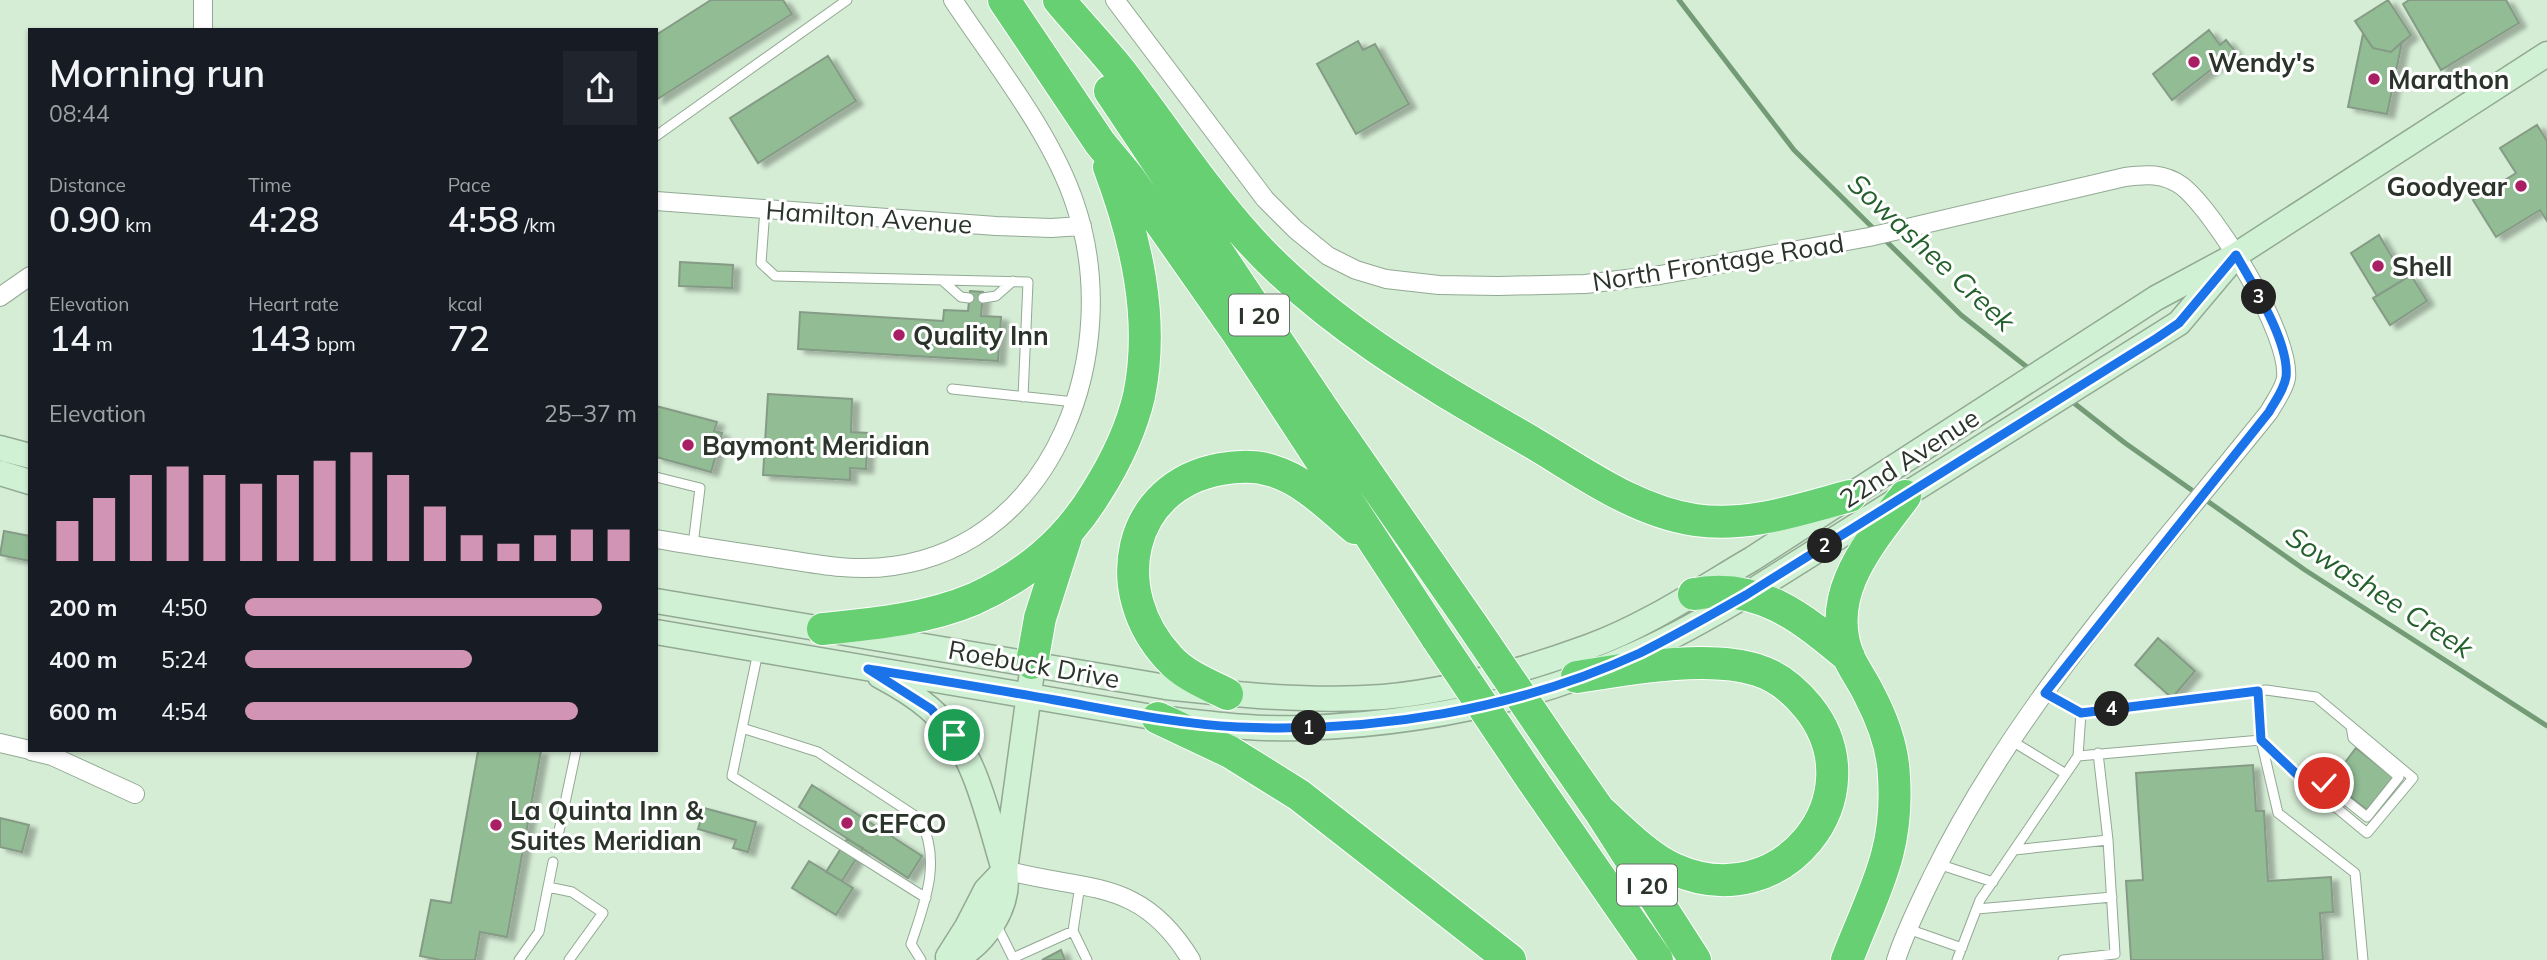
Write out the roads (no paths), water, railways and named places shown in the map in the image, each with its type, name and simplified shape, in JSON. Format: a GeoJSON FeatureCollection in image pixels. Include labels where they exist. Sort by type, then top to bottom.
{"type":"FeatureCollection","features":[{"type":"Feature","properties":{"kind":"highway","name":"I 20"},"geometry":{"type":"LineString","coordinates":[[1004,0],[1100,143],[1129,177],[1237,332],[1437,638],[1657,960]]}},
{"type":"Feature","properties":{"kind":"highway","name":"I 20"},"geometry":{"type":"LineString","coordinates":[[1051,0],[1306,386],[1599,810],[1695,960]]}},
{"type":"Feature","properties":{"kind":"highway"},"geometry":{"type":"LineString","coordinates":[[1059,0],[1119,70],[1208,189],[1251,241],[1323,307],[1443,391],[1628,499],[1664,513],[1695,520],[1731,523],[1788,513],[1850,496]]}},
{"type":"Feature","properties":{"kind":"highway"},"geometry":{"type":"LineString","coordinates":[[823,629],[872,624],[971,600],[1004,584],[1038,561],[1067,536],[1087,508],[1119,451],[1138,397],[1143,368],[1139,269],[1127,218],[1100,143]]}},
{"type":"Feature","properties":{"kind":"highway"},"geometry":{"type":"LineString","coordinates":[[1227,694],[1182,670],[1169,658],[1147,628],[1134,593],[1131,572],[1137,539],[1146,521],[1170,491],[1197,474],[1222,468],[1249,466],[1276,471],[1311,492],[1381,551]]}},
{"type":"Feature","properties":{"kind":"highway"},"geometry":{"type":"LineString","coordinates":[[1847,960],[1881,881],[1891,849],[1895,815],[1894,774],[1888,734],[1849,657],[1841,618],[1846,588],[1858,560],[1905,496]]}},
{"type":"Feature","properties":{"kind":"highway"},"geometry":{"type":"LineString","coordinates":[[1032,663],[1041,618],[1067,536]]}},
{"type":"Feature","properties":{"kind":"highway"},"geometry":{"type":"LineString","coordinates":[[1694,594],[1729,591],[1777,604],[1802,619],[1849,657]]}},
{"type":"Feature","properties":{"kind":"highway"},"geometry":{"type":"LineString","coordinates":[[1577,677],[1643,666],[1727,664],[1756,669],[1780,680],[1799,696],[1815,716],[1825,735],[1830,756],[1828,799],[1809,839],[1777,867],[1740,880],[1720,882],[1671,869],[1599,810]]}},
{"type":"Feature","properties":{"kind":"highway"},"geometry":{"type":"LineString","coordinates":[[1158,718],[1230,752],[1299,795],[1510,960]]}},
{"type":"Feature","properties":{"kind":"main road","name":"22nd Avenue"},"geometry":{"type":"LineString","coordinates":[[1414,693],[1489,677],[1590,647],[1694,594],[2156,298],[2236,255],[2547,54]]}},
{"type":"Feature","properties":{"kind":"main road","name":"22nd Avenue"},"geometry":{"type":"LineString","coordinates":[[1420,718],[1473,707],[1577,677],[1638,653],[1694,625],[2179,323],[2236,255]]}},
{"type":"Feature","properties":{"kind":"main road"},"geometry":{"type":"LineString","coordinates":[[0,448],[28,455]]}},
{"type":"Feature","properties":{"kind":"main road"},"geometry":{"type":"LineString","coordinates":[[0,473],[28,481]]}},
{"type":"Feature","properties":{"kind":"main road","name":"Roebuck Drive"},"geometry":{"type":"LineString","coordinates":[[658,601],[1166,687],[1227,694],[1345,698],[1414,693]]}},
{"type":"Feature","properties":{"kind":"main road","name":"Roebuck Drive"},"geometry":{"type":"LineString","coordinates":[[658,632],[1158,718],[1236,727],[1364,725],[1420,718]]}},
{"type":"Feature","properties":{"kind":"main road"},"geometry":{"type":"LineString","coordinates":[[953,960],[981,939],[1006,896],[1005,870],[1032,663]]}},
{"type":"Feature","properties":{"kind":"main road"},"geometry":{"type":"LineString","coordinates":[[868,669],[924,704],[954,735],[973,774],[1005,870]]}},
{"type":"Feature","properties":{"kind":"main road"},"geometry":{"type":"LineString","coordinates":[[946,960],[986,890],[1005,870]]}},
{"type":"Feature","properties":{"kind":"street"},"geometry":{"type":"LineString","coordinates":[[202,28],[203,0]]}},
{"type":"Feature","properties":{"kind":"street"},"geometry":{"type":"LineString","coordinates":[[658,540],[841,567],[892,566],[927,559],[984,532],[1032,485],[1050,458],[1075,402],[1089,346],[1092,300],[1089,259],[1082,226],[1062,171],[1044,137],[953,0]]}},
{"type":"Feature","properties":{"kind":"street","name":"North Frontage Road"},"geometry":{"type":"LineString","coordinates":[[1115,0],[1265,198],[1296,230],[1328,256],[1356,270],[1385,279],[1439,285],[1511,286],[1586,284],[1660,275],[1894,231],[2147,174],[2164,176],[2181,185],[2196,200],[2236,255],[2271,320],[2283,352],[2286,370],[2284,387],[2269,412],[2112,606],[2012,741],[1966,811],[1938,864],[1896,960]]}},
{"type":"Feature","properties":{"kind":"street","name":"Hamilton Avenue"},"geometry":{"type":"LineString","coordinates":[[658,201],[996,226],[1082,226]]}},
{"type":"Feature","properties":{"kind":"street"},"geometry":{"type":"LineString","coordinates":[[0,298],[28,277]]}},
{"type":"Feature","properties":{"kind":"street"},"geometry":{"type":"LineString","coordinates":[[0,743],[28,750]]}},
{"type":"Feature","properties":{"kind":"street"},"geometry":{"type":"LineString","coordinates":[[34,752],[52,756],[135,794]]}},
{"type":"Feature","properties":{"kind":"street"},"geometry":{"type":"LineString","coordinates":[[1005,870],[1043,880],[1111,891],[1143,906],[1164,922],[1191,960]]}},
{"type":"Feature","properties":{"kind":"lane"},"geometry":{"type":"LineString","coordinates":[[658,135],[847,0]]}},
{"type":"Feature","properties":{"kind":"lane"},"geometry":{"type":"LineString","coordinates":[[765,209],[761,264],[775,276],[1028,282],[1023,397]]}},
{"type":"Feature","properties":{"kind":"lane"},"geometry":{"type":"LineString","coordinates":[[943,281],[961,297],[969,298]]}},
{"type":"Feature","properties":{"kind":"lane"},"geometry":{"type":"LineString","coordinates":[[983,298],[996,296],[1013,281]]}},
{"type":"Feature","properties":{"kind":"lane"},"geometry":{"type":"LineString","coordinates":[[952,389],[1075,402]]}},
{"type":"Feature","properties":{"kind":"lane"},"geometry":{"type":"LineString","coordinates":[[658,478],[700,488],[693,545]]}},
{"type":"Feature","properties":{"kind":"lane"},"geometry":{"type":"LineString","coordinates":[[758,650],[732,776],[926,898]]}},
{"type":"Feature","properties":{"kind":"lane"},"geometry":{"type":"LineString","coordinates":[[2045,693],[2081,713],[2258,691],[2316,697],[2413,778],[2367,833],[2309,786],[2261,740],[2078,756]]}},
{"type":"Feature","properties":{"kind":"lane"},"geometry":{"type":"LineString","coordinates":[[2258,691],[2261,740],[2278,813],[2355,873],[2362,960]]}},
{"type":"Feature","properties":{"kind":"lane"},"geometry":{"type":"LineString","coordinates":[[1957,960],[1977,909],[1993,882],[2078,756],[2081,713]]}},
{"type":"Feature","properties":{"kind":"lane"},"geometry":{"type":"LineString","coordinates":[[2309,786],[2324,783],[2367,817],[2399,777],[2353,738],[2351,726]]}},
{"type":"Feature","properties":{"kind":"lane"},"geometry":{"type":"LineString","coordinates":[[742,728],[818,752],[920,820],[927,833],[932,866],[926,898],[911,944],[921,960]]}},
{"type":"Feature","properties":{"kind":"lane"},"geometry":{"type":"LineString","coordinates":[[2012,741],[2066,774]]}},
{"type":"Feature","properties":{"kind":"lane"},"geometry":{"type":"LineString","coordinates":[[559,831],[576,752]]}},
{"type":"Feature","properties":{"kind":"lane"},"geometry":{"type":"LineString","coordinates":[[2063,960],[2116,957],[2108,840],[2098,753]]}},
{"type":"Feature","properties":{"kind":"lane"},"geometry":{"type":"LineString","coordinates":[[2014,850],[2108,840]]}},
{"type":"Feature","properties":{"kind":"lane"},"geometry":{"type":"LineString","coordinates":[[519,960],[539,932],[553,862]]}},
{"type":"Feature","properties":{"kind":"lane"},"geometry":{"type":"LineString","coordinates":[[1938,864],[1993,882]]}},
{"type":"Feature","properties":{"kind":"lane"},"geometry":{"type":"LineString","coordinates":[[1080,885],[1073,931],[1087,960]]}},
{"type":"Feature","properties":{"kind":"lane"},"geometry":{"type":"LineString","coordinates":[[548,887],[572,891],[603,913],[569,960]]}},
{"type":"Feature","properties":{"kind":"lane"},"geometry":{"type":"LineString","coordinates":[[1977,909],[2112,897]]}},
{"type":"Feature","properties":{"kind":"lane"},"geometry":{"type":"LineString","coordinates":[[994,919],[1013,959],[1073,931]]}},
{"type":"Feature","properties":{"kind":"lane"},"geometry":{"type":"LineString","coordinates":[[1909,929],[1962,948]]}},
{"type":"Feature","properties":{"kind":"waterway","name":"Sowashee Creek"},"geometry":{"type":"LineString","coordinates":[[1679,0],[1794,150],[1876,231]]}},
{"type":"Feature","properties":{"kind":"waterway","name":"Sowashee Creek"},"geometry":{"type":"LineString","coordinates":[[1883,238],[1961,315],[2032,371]]}},
{"type":"Feature","properties":{"kind":"waterway","name":"Sowashee Creek"},"geometry":{"type":"LineString","coordinates":[[2070,400],[2125,443],[2305,570],[2547,726]]}},
{"type":"Feature","properties":{"kind":"place","name":"Wendy's"},"geometry":{"type":"Point","coordinates":[2194,62]}},
{"type":"Feature","properties":{"kind":"place","name":"Marathon"},"geometry":{"type":"Point","coordinates":[2374,79]}},
{"type":"Feature","properties":{"kind":"place","name":"Goodyear"},"geometry":{"type":"Point","coordinates":[2521,186]}},
{"type":"Feature","properties":{"kind":"place","name":"Shell"},"geometry":{"type":"Point","coordinates":[2378,266]}},
{"type":"Feature","properties":{"kind":"place","name":"Quality Inn"},"geometry":{"type":"Point","coordinates":[899,335]}},
{"type":"Feature","properties":{"kind":"place","name":"Baymont Meridian"},"geometry":{"type":"Point","coordinates":[688,445]}},
{"type":"Feature","properties":{"kind":"place","name":"CEFCO"},"geometry":{"type":"Point","coordinates":[847,823]}},
{"type":"Feature","properties":{"kind":"place","name":"La Quinta Inn & Suites Meridian"},"geometry":{"type":"Point","coordinates":[496,825]}}]}
